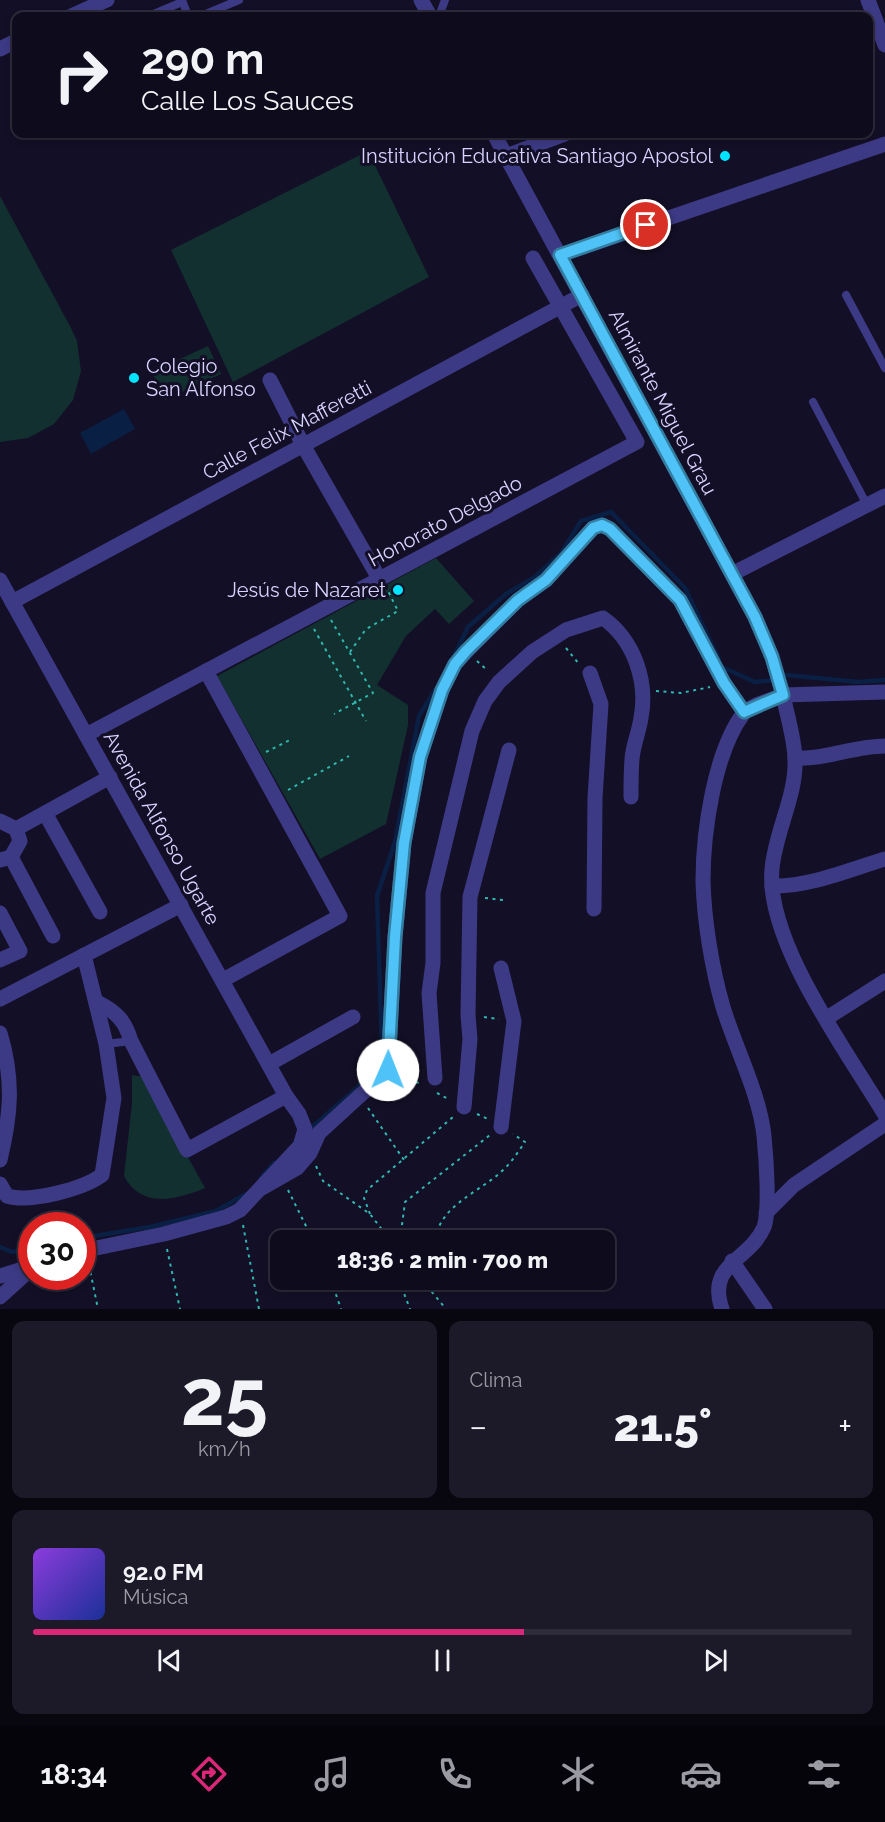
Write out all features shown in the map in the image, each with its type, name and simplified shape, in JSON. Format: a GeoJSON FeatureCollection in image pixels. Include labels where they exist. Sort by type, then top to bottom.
{"type":"FeatureCollection","features":[{"type":"Feature","properties":{"kind":"street"},"geometry":{"type":"LineString","coordinates":[[80,12],[107,0]]}},
{"type":"Feature","properties":{"kind":"street"},"geometry":{"type":"LineString","coordinates":[[873,13],[885,45]]}},
{"type":"Feature","properties":{"kind":"street","name":"Almirante Miguel Grau"},"geometry":{"type":"LineString","coordinates":[[496,138],[732,574],[772,657],[783,695],[795,758],[794,776],[772,869],[772,899],[784,939],[804,980],[885,1115]]}},
{"type":"Feature","properties":{"kind":"street"},"geometry":{"type":"LineString","coordinates":[[506,156],[554,138]]}},
{"type":"Feature","properties":{"kind":"street"},"geometry":{"type":"LineString","coordinates":[[560,255],[885,144]]}},
{"type":"Feature","properties":{"kind":"street","name":"Honorato Delgado"},"geometry":{"type":"LineString","coordinates":[[86,735],[206,671],[383,584],[637,442],[533,258]]}},
{"type":"Feature","properties":{"kind":"street","name":"Calle Felix Mafferetti"},"geometry":{"type":"LineString","coordinates":[[12,602],[582,296]]}},
{"type":"Feature","properties":{"kind":"street"},"geometry":{"type":"LineString","coordinates":[[270,380],[303,445],[383,584]]}},
{"type":"Feature","properties":{"kind":"street"},"geometry":{"type":"LineString","coordinates":[[732,574],[885,496]]}},
{"type":"Feature","properties":{"kind":"street"},"geometry":{"type":"LineString","coordinates":[[262,1188],[297,1168],[310,1153],[319,1133],[388,1070],[395,937],[404,843],[420,757],[442,690],[455,664],[466,651],[518,600],[546,580],[593,528],[602,525],[610,529],[680,600],[724,683],[744,712]]}},
{"type":"Feature","properties":{"kind":"street","name":"Avenida Alfonso Ugarte"},"geometry":{"type":"LineString","coordinates":[[0,580],[286,1096],[299,1114],[305,1129],[300,1146],[240,1210]]}},
{"type":"Feature","properties":{"kind":"street"},"geometry":{"type":"LineString","coordinates":[[435,1078],[429,993],[433,963],[433,893],[472,731],[485,701],[499,682],[557,636],[580,624],[603,618],[613,625],[633,650],[644,690],[642,717],[632,757],[631,797]]}},
{"type":"Feature","properties":{"kind":"street"},"geometry":{"type":"LineString","coordinates":[[206,671],[340,916],[223,980]]}},
{"type":"Feature","properties":{"kind":"street"},"geometry":{"type":"LineString","coordinates":[[590,673],[601,704],[595,798],[594,909]]}},
{"type":"Feature","properties":{"kind":"street"},"geometry":{"type":"LineString","coordinates":[[722,1309],[717,1294],[721,1277],[732,1261],[756,1241],[765,1226],[766,1213],[764,1134],[723,1007],[713,967],[704,881],[708,827],[717,775],[728,742],[744,712],[783,695],[885,692]]}},
{"type":"Feature","properties":{"kind":"street"},"geometry":{"type":"LineString","coordinates":[[795,758],[810,759],[849,750],[885,746]]}},
{"type":"Feature","properties":{"kind":"street"},"geometry":{"type":"LineString","coordinates":[[464,1107],[471,1040],[468,1015],[470,897],[509,750]]}},
{"type":"Feature","properties":{"kind":"street"},"geometry":{"type":"LineString","coordinates":[[16,829],[110,777]]}},
{"type":"Feature","properties":{"kind":"street"},"geometry":{"type":"LineString","coordinates":[[45,813],[100,912]]}},
{"type":"Feature","properties":{"kind":"street"},"geometry":{"type":"LineString","coordinates":[[0,822],[16,829],[20,841],[6,858],[53,936]]}},
{"type":"Feature","properties":{"kind":"street"},"geometry":{"type":"LineString","coordinates":[[772,886],[784,886],[826,877],[885,860]]}},
{"type":"Feature","properties":{"kind":"street"},"geometry":{"type":"LineString","coordinates":[[0,999],[181,904]]}},
{"type":"Feature","properties":{"kind":"street"},"geometry":{"type":"LineString","coordinates":[[0,913],[20,951],[0,960]]}},
{"type":"Feature","properties":{"kind":"street"},"geometry":{"type":"LineString","coordinates":[[0,1184],[7,1196],[19,1200],[88,1185],[102,1175],[114,1098],[106,1044],[84,955]]}},
{"type":"Feature","properties":{"kind":"street"},"geometry":{"type":"LineString","coordinates":[[501,968],[514,1021],[501,1127]]}},
{"type":"Feature","properties":{"kind":"street"},"geometry":{"type":"LineString","coordinates":[[827,1018],[885,981]]}},
{"type":"Feature","properties":{"kind":"street"},"geometry":{"type":"LineString","coordinates":[[97,1002],[113,1010],[127,1024],[131,1041],[187,1150],[286,1096]]}},
{"type":"Feature","properties":{"kind":"street"},"geometry":{"type":"LineString","coordinates":[[269,1064],[353,1017]]}},
{"type":"Feature","properties":{"kind":"street"},"geometry":{"type":"LineString","coordinates":[[0,1033],[8,1060],[10,1089],[9,1126],[0,1160]]}},
{"type":"Feature","properties":{"kind":"street"},"geometry":{"type":"LineString","coordinates":[[766,1213],[794,1185],[885,1124]]}},
{"type":"Feature","properties":{"kind":"street"},"geometry":{"type":"LineString","coordinates":[[96,1248],[226,1218],[240,1210]]}},
{"type":"Feature","properties":{"kind":"street"},"geometry":{"type":"LineString","coordinates":[[732,1261],[765,1309]]}},
{"type":"Feature","properties":{"kind":"street"},"geometry":{"type":"LineString","coordinates":[[0,1276],[18,1271]]}},
{"type":"Feature","properties":{"kind":"street"},"geometry":{"type":"LineString","coordinates":[[0,1297],[18,1280]]}},
{"type":"Feature","properties":{"kind":"lane"},"geometry":{"type":"LineString","coordinates":[[210,12],[239,0]]}},
{"type":"Feature","properties":{"kind":"lane"},"geometry":{"type":"LineString","coordinates":[[158,12],[182,1]]}},
{"type":"Feature","properties":{"kind":"lane"},"geometry":{"type":"LineString","coordinates":[[846,295],[885,368]]}},
{"type":"Feature","properties":{"kind":"lane"},"geometry":{"type":"LineString","coordinates":[[813,402],[867,505]]}},
{"type":"Feature","properties":{"kind":"lane"},"geometry":{"type":"LineString","coordinates":[[106,1044],[131,1041]]}},
{"type":"Feature","properties":{"kind":"path"},"geometry":{"type":"LineString","coordinates":[[350,652],[366,629],[398,611],[383,584]]}},
{"type":"Feature","properties":{"kind":"path"},"geometry":{"type":"LineString","coordinates":[[332,620],[373,693],[334,714]]}},
{"type":"Feature","properties":{"kind":"path"},"geometry":{"type":"LineString","coordinates":[[314,629],[366,721]]}},
{"type":"Feature","properties":{"kind":"path"},"geometry":{"type":"LineString","coordinates":[[557,636],[576,662],[590,673]]}},
{"type":"Feature","properties":{"kind":"path"},"geometry":{"type":"LineString","coordinates":[[466,651],[499,682]]}},
{"type":"Feature","properties":{"kind":"path"},"geometry":{"type":"LineString","coordinates":[[644,690],[681,693],[724,683]]}},
{"type":"Feature","properties":{"kind":"path"},"geometry":{"type":"LineString","coordinates":[[263,753],[292,739]]}},
{"type":"Feature","properties":{"kind":"path"},"geometry":{"type":"LineString","coordinates":[[285,792],[349,756]]}},
{"type":"Feature","properties":{"kind":"path"},"geometry":{"type":"LineString","coordinates":[[470,897],[503,900]]}},
{"type":"Feature","properties":{"kind":"path"},"geometry":{"type":"LineString","coordinates":[[359,1097],[404,1160]]}},
{"type":"Feature","properties":{"kind":"path"},"geometry":{"type":"LineString","coordinates":[[381,1230],[370,1214],[364,1198],[367,1190],[464,1107]]}},
{"type":"Feature","properties":{"kind":"path"},"geometry":{"type":"LineString","coordinates":[[401,1230],[405,1202],[501,1127]]}},
{"type":"Feature","properties":{"kind":"path"},"geometry":{"type":"LineString","coordinates":[[439,1230],[442,1221],[454,1206],[500,1173],[525,1142]]}},
{"type":"Feature","properties":{"kind":"path"},"geometry":{"type":"LineString","coordinates":[[310,1153],[323,1181],[370,1214]]}},
{"type":"Feature","properties":{"kind":"path"},"geometry":{"type":"LineString","coordinates":[[282,1178],[309,1230]]}},
{"type":"Feature","properties":{"kind":"path"},"geometry":{"type":"LineString","coordinates":[[240,1210],[259,1309]]}},
{"type":"Feature","properties":{"kind":"path"},"geometry":{"type":"LineString","coordinates":[[164,1234],[180,1309]]}},
{"type":"Feature","properties":{"kind":"path"},"geometry":{"type":"LineString","coordinates":[[93,1290],[98,1309]]}},
{"type":"Feature","properties":{"kind":"path"},"geometry":{"type":"LineString","coordinates":[[334,1290],[341,1309]]}},
{"type":"Feature","properties":{"kind":"path"},"geometry":{"type":"LineString","coordinates":[[403,1290],[410,1309]]}},
{"type":"Feature","properties":{"kind":"path"},"geometry":{"type":"LineString","coordinates":[[430,1290],[446,1309]]}},
{"type":"Feature","properties":{"kind":"green space"},"geometry":{"type":"Polygon","coordinates":[[[368,151],[429,277],[233,382],[171,250],[368,151]]]}},
{"type":"Feature","properties":{"kind":"green space"},"geometry":{"type":"Polygon","coordinates":[[[0,196],[71,328],[77,341],[81,371],[73,400],[54,424],[28,438],[0,442],[0,196]]]}},
{"type":"Feature","properties":{"kind":"green space"},"geometry":{"type":"Polygon","coordinates":[[[208,346],[221,374],[165,400],[152,372],[208,346]]]}},
{"type":"Feature","properties":{"kind":"green space"},"geometry":{"type":"Polygon","coordinates":[[[436,558],[474,601],[449,624],[435,609],[406,636],[377,685],[408,705],[408,725],[386,824],[320,859],[217,676],[436,558]]]}},
{"type":"Feature","properties":{"kind":"green space"},"geometry":{"type":"Polygon","coordinates":[[[132,1075],[144,1077],[205,1188],[183,1196],[160,1199],[140,1193],[124,1176],[132,1103],[132,1075]]]}},
{"type":"Feature","properties":{"kind":"water"},"geometry":{"type":"Polygon","coordinates":[[[124,409],[135,429],[91,454],[80,433],[124,409]]]}},
{"type":"Feature","properties":{"kind":"waterway"},"geometry":{"type":"LineString","coordinates":[[454,656],[468,627],[506,594],[535,577],[561,553],[581,521],[611,512],[685,588],[719,659]]}},
{"type":"Feature","properties":{"kind":"waterway"},"geometry":{"type":"LineString","coordinates":[[722,667],[755,682],[773,680]]}},
{"type":"Feature","properties":{"kind":"waterway"},"geometry":{"type":"LineString","coordinates":[[787,675],[858,682],[885,680]]}},
{"type":"Feature","properties":{"kind":"waterway"},"geometry":{"type":"LineString","coordinates":[[309,1130],[357,1088],[382,1052],[377,896],[395,842],[419,716],[435,690]]}},
{"type":"Feature","properties":{"kind":"waterway"},"geometry":{"type":"LineString","coordinates":[[260,1179],[274,1163]]}},
{"type":"Feature","properties":{"kind":"waterway"},"geometry":{"type":"LineString","coordinates":[[96,1236],[150,1227],[216,1211],[246,1194]]}},
{"type":"Feature","properties":{"kind":"waterway"},"geometry":{"type":"LineString","coordinates":[[0,1247],[12,1252],[18,1250]]}},
{"type":"Feature","properties":{"kind":"place","name":"Institución Educativa Santiago Apostol"},"geometry":{"type":"Point","coordinates":[725,156]}},
{"type":"Feature","properties":{"kind":"place","name":"Colegio San Alfonso"},"geometry":{"type":"Point","coordinates":[134,378]}},
{"type":"Feature","properties":{"kind":"place","name":"Jesús de Nazaret"},"geometry":{"type":"Point","coordinates":[398,590]}},
{"type":"Feature","properties":{"kind":"route"},"geometry":{"type":"LineString","coordinates":[[388,1070],[388,1035],[404,843],[420,757],[442,690],[455,664],[466,651],[518,600],[546,580],[593,528],[602,525],[610,529],[680,600],[724,683],[744,712],[783,695],[782,685],[772,657],[755,617],[560,255],[646,225]]}}]}
